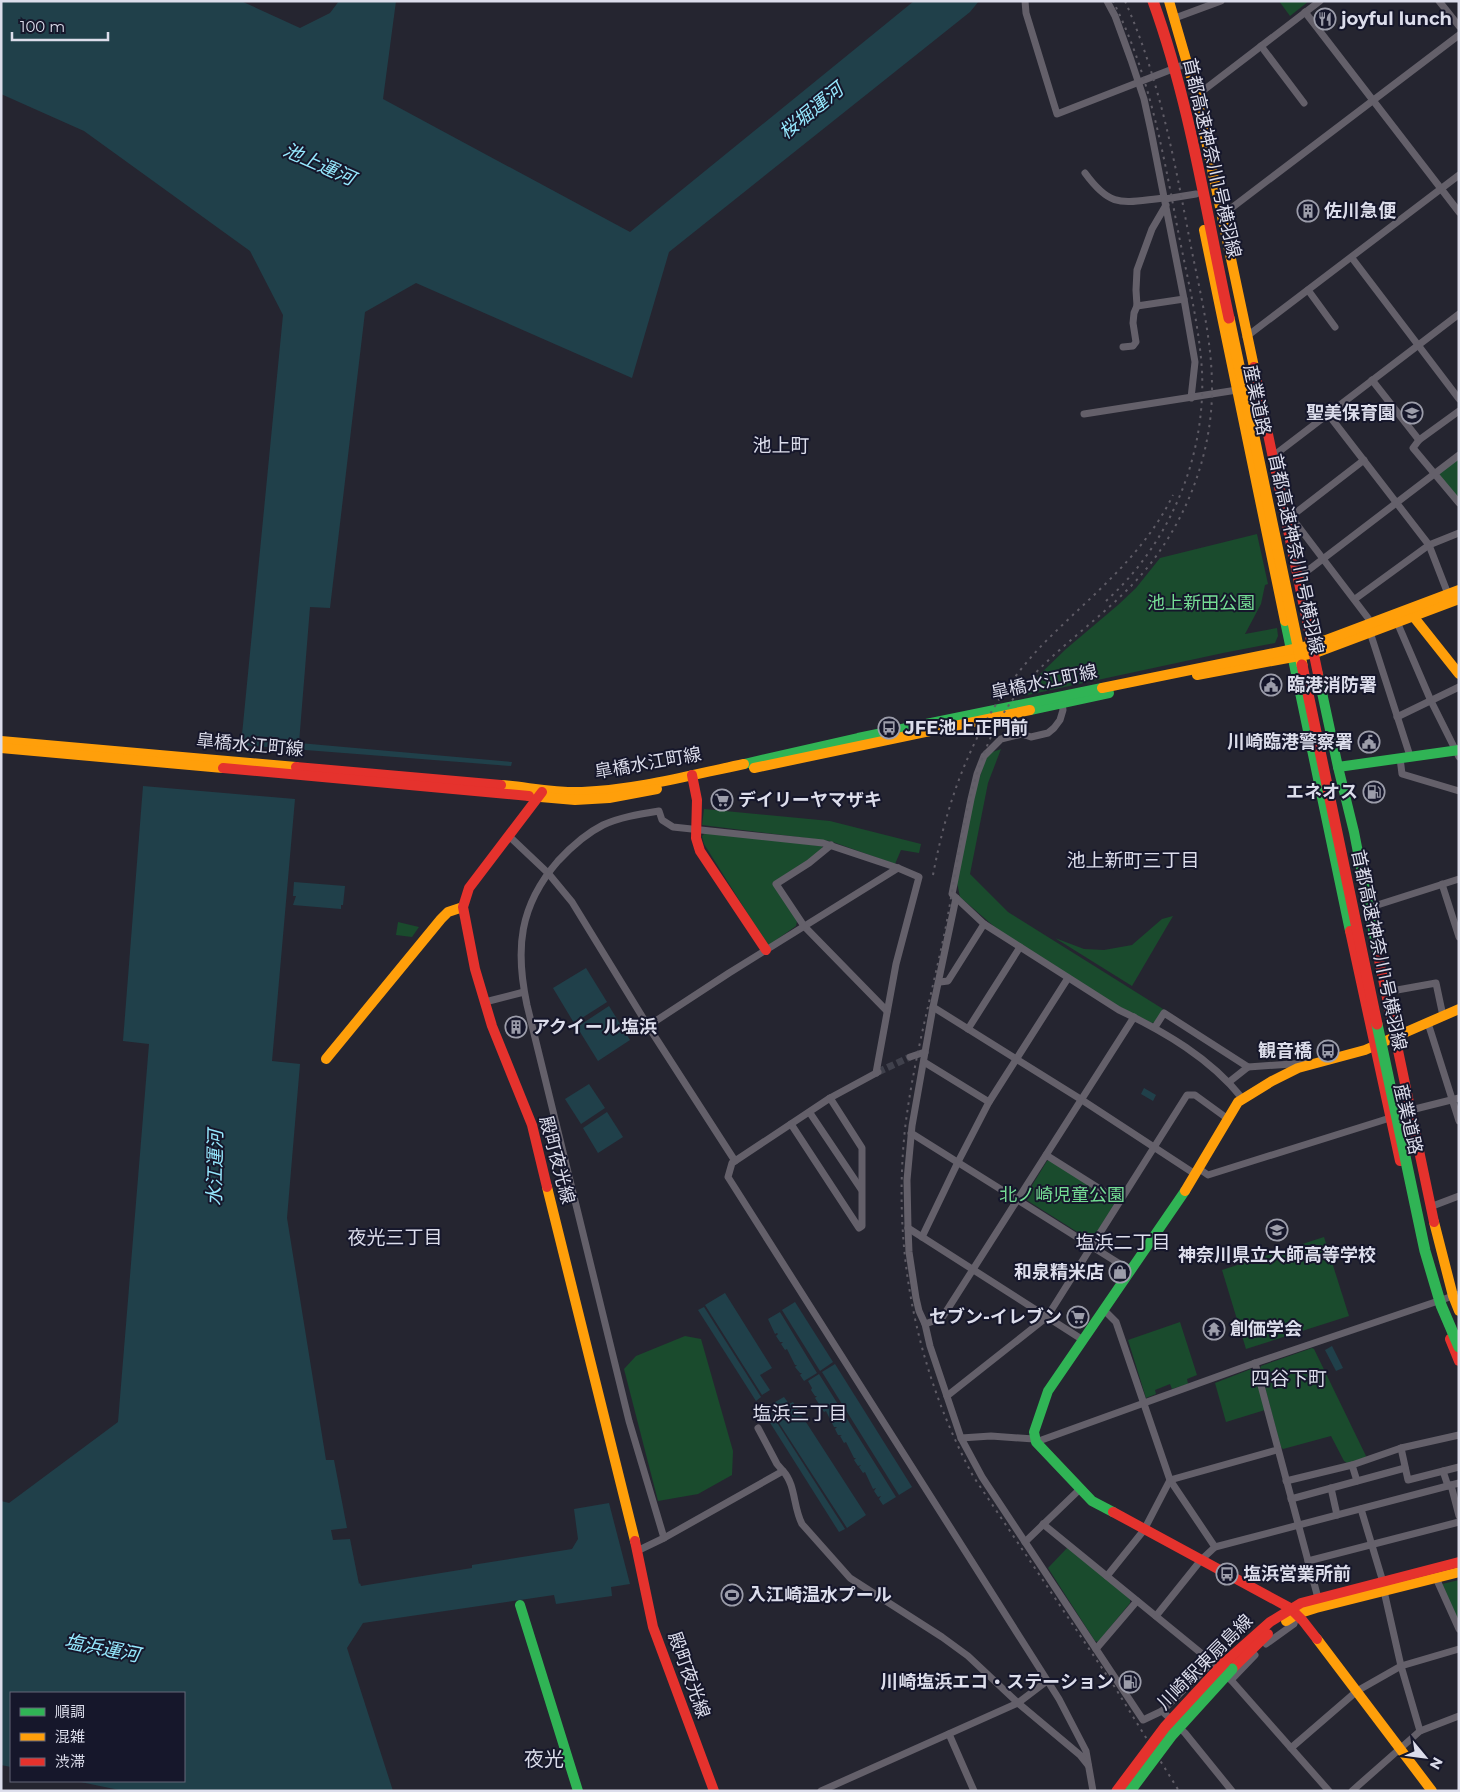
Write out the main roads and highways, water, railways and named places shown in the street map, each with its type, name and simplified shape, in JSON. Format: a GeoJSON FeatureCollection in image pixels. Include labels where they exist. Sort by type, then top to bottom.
{"type":"FeatureCollection","features":[{"type":"Feature","properties":{"kind":"main road","name":"産業道路"},"geometry":{"type":"LineString","coordinates":[[1148,1],[1170,69],[1390,1118],[1420,1248],[1459,1361]]}},
{"type":"Feature","properties":{"kind":"main road","name":"首都高速神奈川1号横羽線"},"geometry":{"type":"LineString","coordinates":[[1153,1],[1166,40],[1186,115],[1425,1251],[1441,1305],[1459,1347]]}},
{"type":"Feature","properties":{"kind":"main road","name":"首都高速神奈川1号横羽線"},"geometry":{"type":"LineString","coordinates":[[1162,1],[1183,65],[1194,112],[1432,1250],[1448,1303],[1459,1328]]}},
{"type":"Feature","properties":{"kind":"main road","name":"産業道路"},"geometry":{"type":"LineString","coordinates":[[1169,1],[1196,96],[1246,337],[1287,518],[1338,767],[1354,832],[1430,1207],[1459,1311]]}},
{"type":"Feature","properties":{"kind":"main road"},"geometry":{"type":"LineString","coordinates":[[1196,194],[1216,190]]}},
{"type":"Feature","properties":{"kind":"main road"},"geometry":{"type":"LineString","coordinates":[[1204,230],[1221,216]]}},
{"type":"Feature","properties":{"kind":"main road"},"geometry":{"type":"LineString","coordinates":[[1253,468],[1272,456]]}},
{"type":"Feature","properties":{"kind":"main road","name":"皐橋水江町線"},"geometry":{"type":"LineString","coordinates":[[1370,628],[1413,616],[1455,595]]}},
{"type":"Feature","properties":{"kind":"main road","name":"皐橋水江町線"},"geometry":{"type":"LineString","coordinates":[[1,741],[542,792],[575,800],[601,799],[858,738],[1061,700],[1314,649],[1455,595]]}},
{"type":"Feature","properties":{"kind":"main road"},"geometry":{"type":"LineString","coordinates":[[1413,616],[1459,674]]}},
{"type":"Feature","properties":{"kind":"main road","name":"皐橋水江町線"},"geometry":{"type":"LineString","coordinates":[[693,778],[828,752],[1061,700]]}},
{"type":"Feature","properties":{"kind":"main road","name":"皐橋水江町線"},"geometry":{"type":"LineString","coordinates":[[1,748],[542,792]]}},
{"type":"Feature","properties":{"kind":"main road"},"geometry":{"type":"LineString","coordinates":[[1338,767],[1405,757],[1458,752]]}},
{"type":"Feature","properties":{"kind":"main road"},"geometry":{"type":"LineString","coordinates":[[693,778],[697,800],[695,830],[700,851],[766,950]]}},
{"type":"Feature","properties":{"kind":"main road"},"geometry":{"type":"LineString","coordinates":[[326,1060],[441,919],[448,912],[463,907],[469,888],[542,792]]}},
{"type":"Feature","properties":{"kind":"main road","name":"殿町夜光線"},"geometry":{"type":"LineString","coordinates":[[463,907],[475,969],[484,1002],[532,1125],[639,1559],[653,1627],[714,1791]]}},
{"type":"Feature","properties":{"kind":"main road"},"geometry":{"type":"LineString","coordinates":[[1432,1791],[1402,1747],[1294,1611],[1094,1502],[1035,1440],[1034,1432],[1047,1393],[1131,1271],[1242,1098],[1298,1068],[1365,1050],[1459,1009]]}},
{"type":"Feature","properties":{"kind":"main road","name":"川崎駅東扇島線"},"geometry":{"type":"LineString","coordinates":[[1294,1611],[1316,1608],[1459,1562]]}},
{"type":"Feature","properties":{"kind":"main road","name":"川崎駅東扇島線"},"geometry":{"type":"LineString","coordinates":[[1130,1791],[1172,1735],[1230,1670],[1252,1636],[1294,1611],[1301,1603],[1318,1598],[1436,1578],[1459,1572]]}},
{"type":"Feature","properties":{"kind":"main road"},"geometry":{"type":"LineString","coordinates":[[520,1605],[578,1791]]}},
{"type":"Feature","properties":{"kind":"main road","name":"川崎駅東扇島線"},"geometry":{"type":"LineString","coordinates":[[1117,1791],[1165,1727],[1230,1670]]}},
{"type":"Feature","properties":{"kind":"water"},"geometry":{"type":"Polygon","coordinates":[[[1,1],[241,1],[300,28],[330,13],[339,1],[396,1],[383,99],[630,232],[914,1],[979,1],[970,12],[669,252],[632,378],[416,283],[365,312],[330,608],[310,607],[299,743],[512,762],[511,766],[241,745],[283,315],[250,251],[84,131],[1,94],[1,1]]]}},
{"type":"Feature","properties":{"kind":"water"},"geometry":{"type":"Polygon","coordinates":[[[143,786],[295,799],[272,1061],[300,1064],[287,1218],[326,1460],[334,1460],[347,1528],[331,1530],[333,1540],[350,1539],[361,1586],[472,1568],[472,1565],[572,1549],[578,1539],[574,1509],[609,1503],[630,1584],[611,1587],[612,1596],[556,1604],[554,1595],[363,1623],[347,1648],[393,1791],[124,1791],[81,1782],[185,1782],[185,1692],[10,1692],[10,1767],[1,1765],[1,1501],[9,1503],[118,1422],[149,1044],[123,1041],[143,786]]]}},
{"type":"Feature","properties":{"kind":"water"},"geometry":{"type":"Polygon","coordinates":[[[294,882],[345,886],[341,909],[293,905],[296,896],[293,896],[294,882]]]}},
{"type":"Feature","properties":{"kind":"water"},"geometry":{"type":"Polygon","coordinates":[[[586,968],[607,1002],[574,1023],[553,988],[586,968]]]}},
{"type":"Feature","properties":{"kind":"water"},"geometry":{"type":"Polygon","coordinates":[[[609,1006],[630,1040],[598,1061],[577,1027],[609,1006]]]}},
{"type":"Feature","properties":{"kind":"water"},"geometry":{"type":"Polygon","coordinates":[[[589,1084],[605,1108],[581,1124],[565,1099],[589,1084]]]}},
{"type":"Feature","properties":{"kind":"water"},"geometry":{"type":"Polygon","coordinates":[[[1144,1088],[1156,1095],[1153,1101],[1141,1094],[1144,1088]]]}},
{"type":"Feature","properties":{"kind":"water"},"geometry":{"type":"Polygon","coordinates":[[[607,1112],[623,1137],[598,1153],[583,1128],[607,1112]]]}},
{"type":"Feature","properties":{"kind":"water"},"geometry":{"type":"Polygon","coordinates":[[[725,1293],[772,1368],[760,1375],[770,1390],[762,1395],[705,1305],[725,1293]]]}},
{"type":"Feature","properties":{"kind":"water"},"geometry":{"type":"Polygon","coordinates":[[[795,1302],[833,1362],[820,1371],[782,1310],[795,1302]]]}},
{"type":"Feature","properties":{"kind":"water"},"geometry":{"type":"Polygon","coordinates":[[[704,1307],[761,1397],[756,1401],[698,1310],[704,1307]]]}},
{"type":"Feature","properties":{"kind":"water"},"geometry":{"type":"Polygon","coordinates":[[[780,1312],[817,1373],[804,1381],[800,1375],[802,1373],[795,1367],[797,1365],[795,1365],[787,1349],[785,1350],[781,1344],[783,1342],[780,1342],[776,1336],[778,1334],[775,1334],[768,1319],[780,1312]]]}},
{"type":"Feature","properties":{"kind":"water"},"geometry":{"type":"Polygon","coordinates":[[[1332,1346],[1343,1368],[1336,1371],[1325,1350],[1332,1346]]]}},
{"type":"Feature","properties":{"kind":"water"},"geometry":{"type":"Polygon","coordinates":[[[835,1364],[912,1487],[899,1495],[822,1372],[835,1364]]]}},
{"type":"Feature","properties":{"kind":"water"},"geometry":{"type":"Polygon","coordinates":[[[819,1374],[896,1497],[883,1505],[879,1499],[881,1496],[878,1497],[874,1491],[876,1488],[873,1489],[865,1472],[863,1473],[859,1467],[861,1465],[858,1466],[854,1460],[856,1458],[854,1458],[846,1442],[844,1443],[840,1436],[842,1435],[838,1435],[835,1429],[837,1427],[834,1427],[826,1411],[824,1412],[820,1406],[822,1404],[819,1404],[815,1398],[817,1396],[811,1390],[812,1388],[808,1381],[819,1374]]]}},
{"type":"Feature","properties":{"kind":"water"},"geometry":{"type":"Polygon","coordinates":[[[784,1397],[789,1404],[793,1402],[866,1515],[847,1528],[768,1406],[784,1397]]]}},
{"type":"Feature","properties":{"kind":"water"},"geometry":{"type":"Polygon","coordinates":[[[767,1407],[845,1529],[839,1532],[762,1410],[767,1407]]]}},
{"type":"Feature","properties":{"kind":"tunnel"},"geometry":{"type":"LineString","coordinates":[[878,1072],[910,1057]]}},
{"type":"Feature","properties":{"kind":"railway"},"geometry":{"type":"LineString","coordinates":[[1106,601],[1129,578],[1149,553],[1180,497],[1198,435],[1202,403],[1202,371],[1198,332],[1164,160],[1144,79],[1125,27],[1113,1]]}},
{"type":"Feature","properties":{"kind":"railway"},"geometry":{"type":"LineString","coordinates":[[1125,1],[1148,61],[1165,122],[1203,308],[1212,371],[1211,412],[1208,432],[1199,470],[1185,508],[1154,559],[1117,600],[1034,675],[1000,719],[988,743],[971,794],[965,820],[946,926],[908,1104],[902,1174],[902,1219],[906,1264],[913,1308],[923,1351],[936,1394],[953,1435],[973,1476],[1114,1686],[1179,1791]]}},
{"type":"Feature","properties":{"kind":"railway"},"geometry":{"type":"LineString","coordinates":[[933,875],[940,842],[959,778],[972,748],[1004,692],[1024,665],[1047,640],[1133,555],[1161,517],[1173,495]]}},
{"type":"Feature","properties":{"kind":"place","name":"joyful lunch"},"geometry":{"type":"Point","coordinates":[1325,19]}},
{"type":"Feature","properties":{"kind":"place","name":"佐川急便"},"geometry":{"type":"Point","coordinates":[1308,211]}},
{"type":"Feature","properties":{"kind":"place","name":"聖美保育園"},"geometry":{"type":"Point","coordinates":[1412,413]}},
{"type":"Feature","properties":{"kind":"place","name":"臨港消防署"},"geometry":{"type":"Point","coordinates":[1271,685]}},
{"type":"Feature","properties":{"kind":"place","name":"JFE池上正門前"},"geometry":{"type":"Point","coordinates":[889,728]}},
{"type":"Feature","properties":{"kind":"place","name":"川崎臨港警察署"},"geometry":{"type":"Point","coordinates":[1369,742]}},
{"type":"Feature","properties":{"kind":"place","name":"エネオス"},"geometry":{"type":"Point","coordinates":[1374,792]}},
{"type":"Feature","properties":{"kind":"place","name":"デイリーヤマザキ"},"geometry":{"type":"Point","coordinates":[722,800]}},
{"type":"Feature","properties":{"kind":"place","name":"アクイール塩浜"},"geometry":{"type":"Point","coordinates":[516,1027]}},
{"type":"Feature","properties":{"kind":"place","name":"観音橋"},"geometry":{"type":"Point","coordinates":[1328,1051]}},
{"type":"Feature","properties":{"kind":"place","name":"神奈川県立大師高等学校"},"geometry":{"type":"Point","coordinates":[1277,1230]}},
{"type":"Feature","properties":{"kind":"place","name":"和泉精米店"},"geometry":{"type":"Point","coordinates":[1120,1272]}},
{"type":"Feature","properties":{"kind":"place","name":"セブン-イレブン"},"geometry":{"type":"Point","coordinates":[1078,1317]}},
{"type":"Feature","properties":{"kind":"place","name":"創価学会"},"geometry":{"type":"Point","coordinates":[1214,1329]}},
{"type":"Feature","properties":{"kind":"place","name":"塩浜営業所前"},"geometry":{"type":"Point","coordinates":[1227,1574]}},
{"type":"Feature","properties":{"kind":"place","name":"入江崎温水プール"},"geometry":{"type":"Point","coordinates":[732,1595]}},
{"type":"Feature","properties":{"kind":"place","name":"川崎塩浜エコ・ステーション"},"geometry":{"type":"Point","coordinates":[1130,1682]}},
{"type":"Feature","properties":{"kind":"district","name":"池上町"},"geometry":{"type":"Point","coordinates":[781,445]}},
{"type":"Feature","properties":{"kind":"district","name":"池上新町三丁目"},"geometry":{"type":"Point","coordinates":[1133,860]}},
{"type":"Feature","properties":{"kind":"district","name":"夜光三丁目"},"geometry":{"type":"Point","coordinates":[395,1237]}},
{"type":"Feature","properties":{"kind":"district","name":"塩浜二丁目"},"geometry":{"type":"Point","coordinates":[1123,1242]}},
{"type":"Feature","properties":{"kind":"district","name":"四谷下町"},"geometry":{"type":"Point","coordinates":[1289,1378]}},
{"type":"Feature","properties":{"kind":"district","name":"塩浜三丁目"},"geometry":{"type":"Point","coordinates":[800,1413]}},
{"type":"Feature","properties":{"kind":"district","name":"夜光"},"geometry":{"type":"Point","coordinates":[544,1759]}},
{"type":"Feature","properties":{"kind":"water label","name":"桜堀運河"},"geometry":{"type":"Point","coordinates":[811,111]}},
{"type":"Feature","properties":{"kind":"water label","name":"池上運河"},"geometry":{"type":"Point","coordinates":[319,164]}},
{"type":"Feature","properties":{"kind":"water label","name":"水江運河"},"geometry":{"type":"Point","coordinates":[215,1168]}},
{"type":"Feature","properties":{"kind":"water label","name":"塩浜運河"},"geometry":{"type":"Point","coordinates":[102,1648]}},
{"type":"Feature","properties":{"kind":"park label","name":"池上新田公園"},"geometry":{"type":"Point","coordinates":[1201,603]}},
{"type":"Feature","properties":{"kind":"park label","name":"北ノ崎児童公園"},"geometry":{"type":"Point","coordinates":[1062,1195]}}]}
